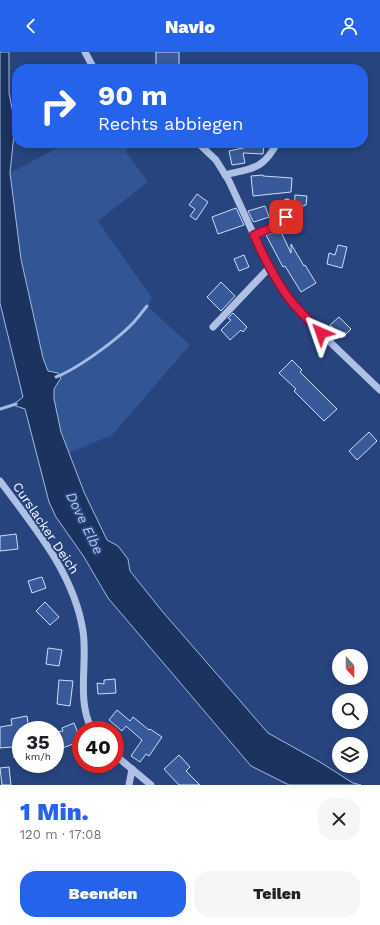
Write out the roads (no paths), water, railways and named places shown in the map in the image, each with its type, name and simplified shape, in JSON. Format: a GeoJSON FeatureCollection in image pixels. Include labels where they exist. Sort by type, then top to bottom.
{"type":"FeatureCollection","features":[{"type":"Feature","properties":{"kind":"street"},"geometry":{"type":"LineString","coordinates":[[85,52],[91,64]]}},
{"type":"Feature","properties":{"kind":"street"},"geometry":{"type":"LineString","coordinates":[[203,148],[216,160],[225,175],[269,268],[291,301],[331,343],[380,390]]}},
{"type":"Feature","properties":{"kind":"street"},"geometry":{"type":"LineString","coordinates":[[225,175],[258,166],[272,154],[275,148]]}},
{"type":"Feature","properties":{"kind":"street"},"geometry":{"type":"LineString","coordinates":[[254,235],[283,223],[286,217],[287,202]]}},
{"type":"Feature","properties":{"kind":"street"},"geometry":{"type":"LineString","coordinates":[[213,327],[269,268]]}},
{"type":"Feature","properties":{"kind":"street","name":"Curslacker Deich"},"geometry":{"type":"LineString","coordinates":[[0,481],[54,557],[68,582],[78,606],[83,633],[85,710],[88,721]]}},
{"type":"Feature","properties":{"kind":"street"},"geometry":{"type":"LineString","coordinates":[[124,762],[150,785]]}},
{"type":"Feature","properties":{"kind":"street"},"geometry":{"type":"LineString","coordinates":[[129,785],[132,769]]}},
{"type":"Feature","properties":{"kind":"water","name":"Dove Elbe"},"geometry":{"type":"Polygon","coordinates":[[[0,52],[9,52],[9,93],[12,108],[13,148],[10,173],[21,259],[43,358],[48,371],[58,373],[61,378],[54,389],[54,399],[61,432],[84,492],[107,540],[118,546],[128,559],[130,571],[162,611],[268,733],[320,762],[332,770],[332,773],[337,773],[353,783],[361,785],[289,785],[251,766],[108,598],[84,557],[56,517],[49,502],[25,409],[13,405],[23,397],[0,303],[0,52]]]}},
{"type":"Feature","properties":{"kind":"waterway"},"geometry":{"type":"LineString","coordinates":[[56,377],[75,368],[107,345],[126,330],[147,306]]}},
{"type":"Feature","properties":{"kind":"waterway"},"geometry":{"type":"LineString","coordinates":[[0,409],[16,404]]}}]}
